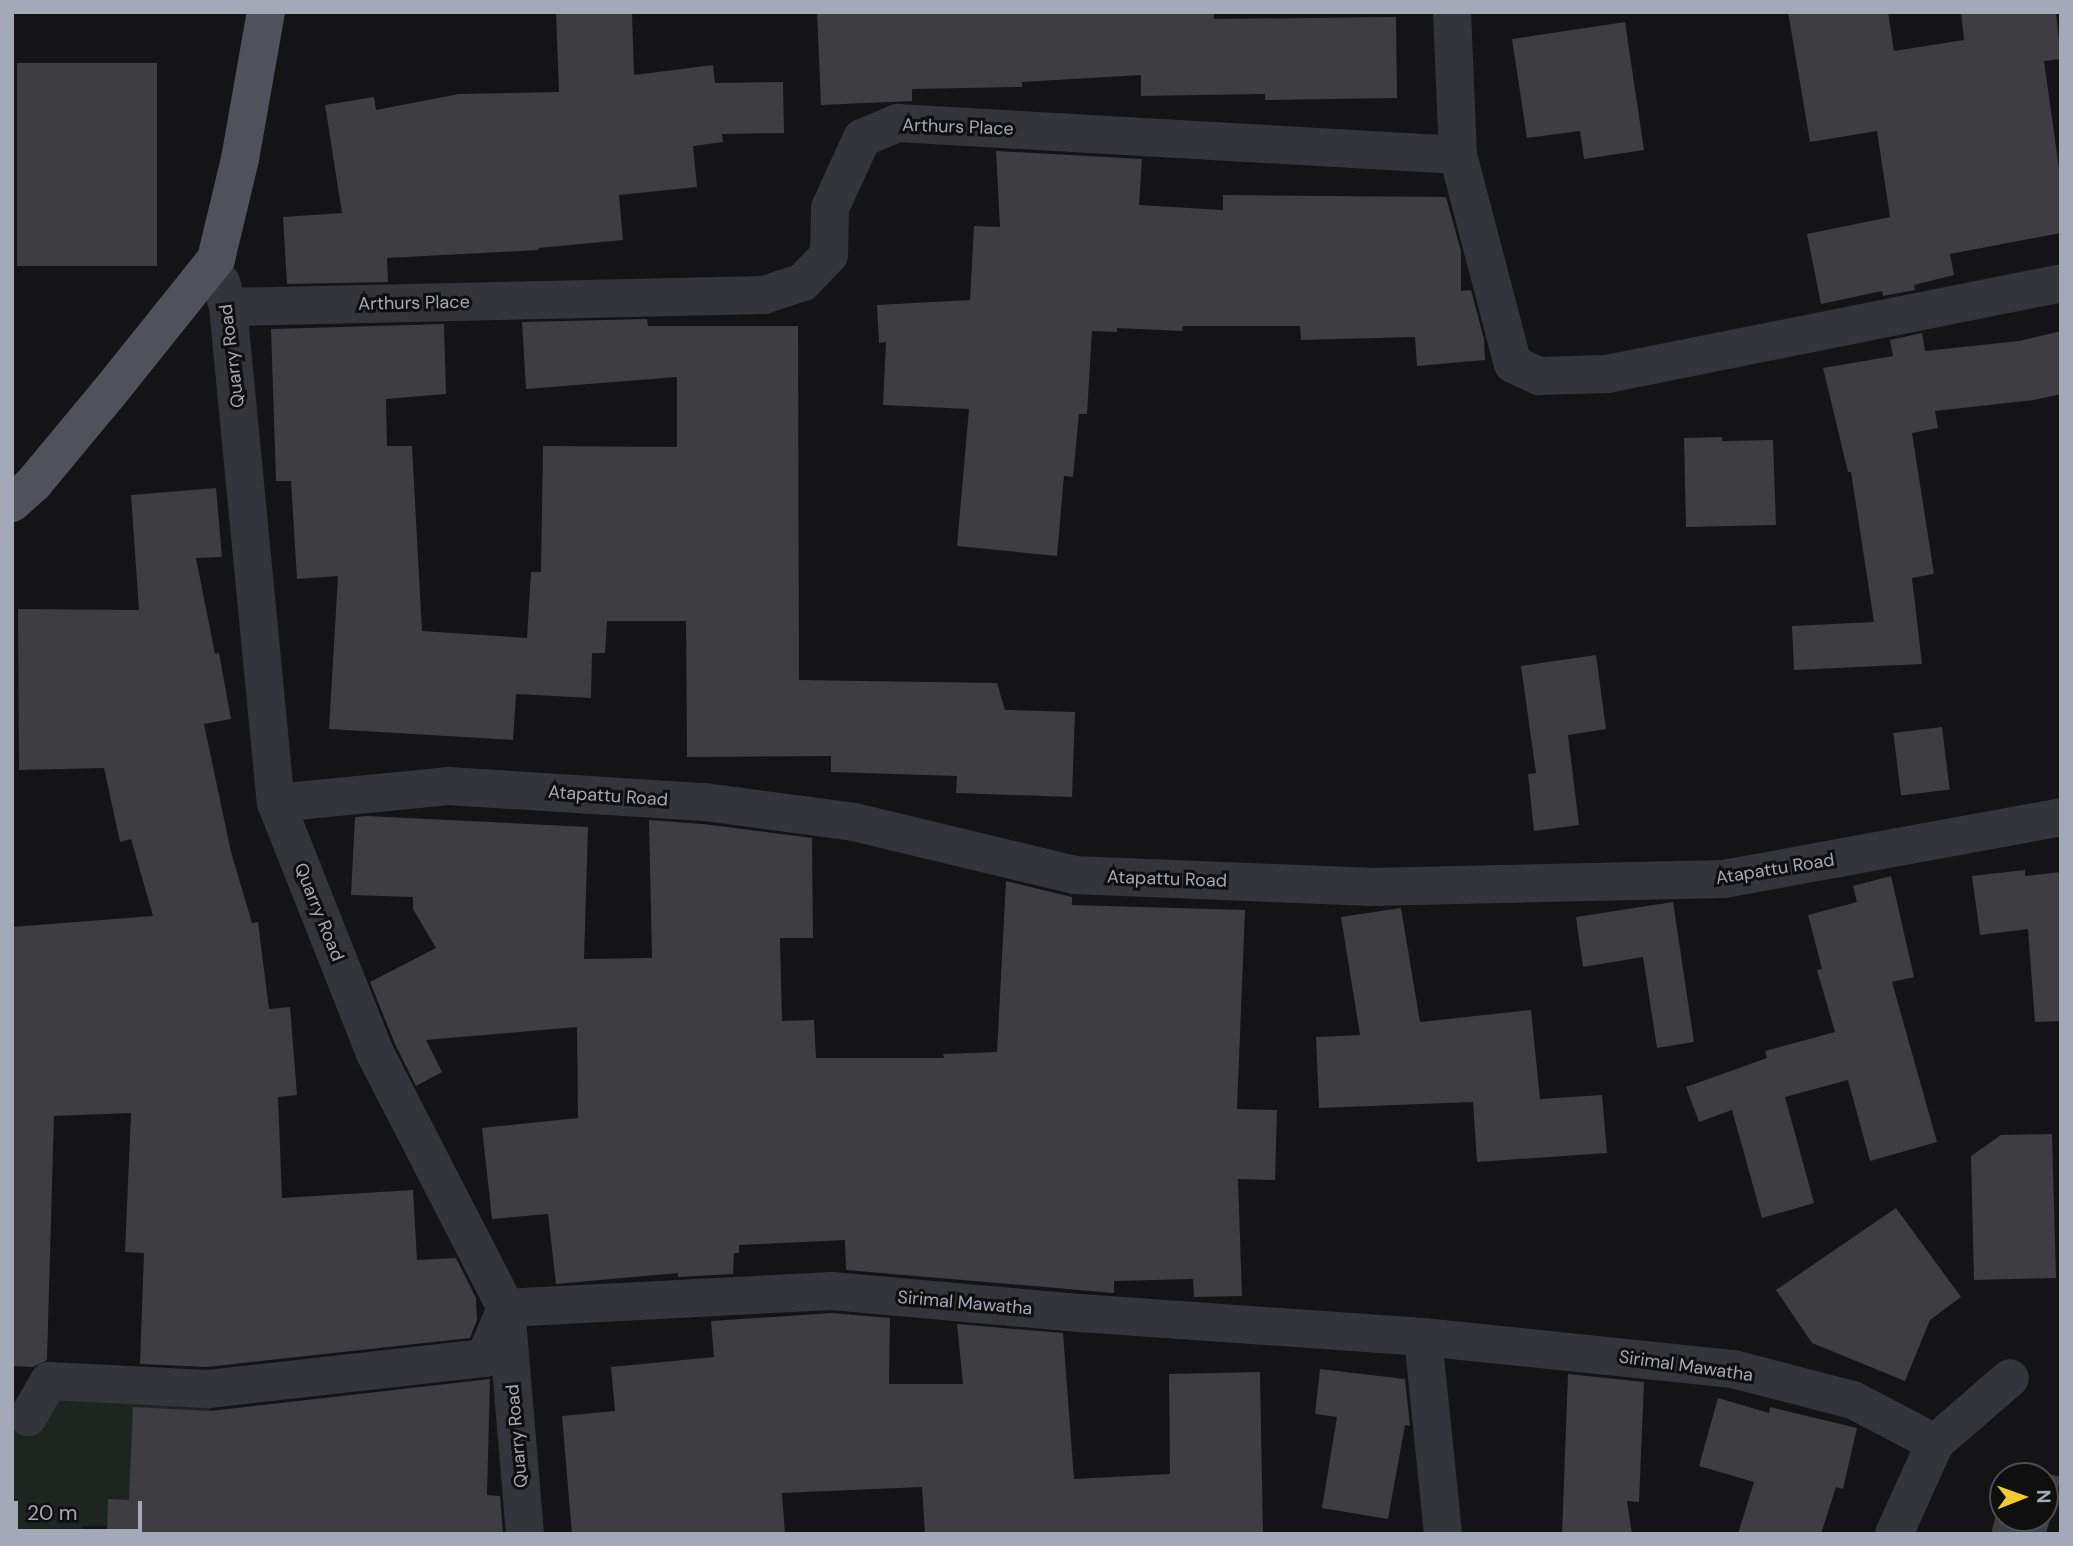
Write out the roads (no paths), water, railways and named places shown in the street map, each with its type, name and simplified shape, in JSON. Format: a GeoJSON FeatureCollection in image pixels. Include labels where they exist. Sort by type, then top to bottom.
{"type":"FeatureCollection","features":[{"type":"Feature","properties":{"kind":"main road"},"geometry":{"type":"LineString","coordinates":[[12,503],[34,483],[216,260],[240,159],[266,12]]}},
{"type":"Feature","properties":{"kind":"street"},"geometry":{"type":"LineString","coordinates":[[1452,12],[1458,155],[1513,364],[1539,376],[1606,374],[2061,283]]}},
{"type":"Feature","properties":{"kind":"street","name":"Arthurs Place"},"geometry":{"type":"LineString","coordinates":[[228,307],[764,295],[803,282],[829,255],[830,208],[862,138],[897,123],[1458,155]]}},
{"type":"Feature","properties":{"kind":"street","name":"Quarry Road"},"geometry":{"type":"LineString","coordinates":[[216,260],[228,307],[276,803],[376,1053],[506,1308],[525,1534]]}},
{"type":"Feature","properties":{"kind":"street","name":"Atapattu Road"},"geometry":{"type":"LineString","coordinates":[[276,803],[448,786],[705,802],[855,822],[1073,875],[1368,887],[1724,879],[2061,817]]}},
{"type":"Feature","properties":{"kind":"street","name":"Sirimal Mawatha"},"geometry":{"type":"LineString","coordinates":[[506,1308],[832,1291],[1080,1313],[1423,1337],[1733,1369],[1853,1400],[1936,1443]]}},
{"type":"Feature","properties":{"kind":"street"},"geometry":{"type":"LineString","coordinates":[[28,1416],[49,1381],[208,1389],[485,1358],[506,1308]]}},
{"type":"Feature","properties":{"kind":"street"},"geometry":{"type":"LineString","coordinates":[[1423,1337],[1443,1534]]}},
{"type":"Feature","properties":{"kind":"street"},"geometry":{"type":"LineString","coordinates":[[1894,1534],[1936,1443],[2010,1378]]}}]}
